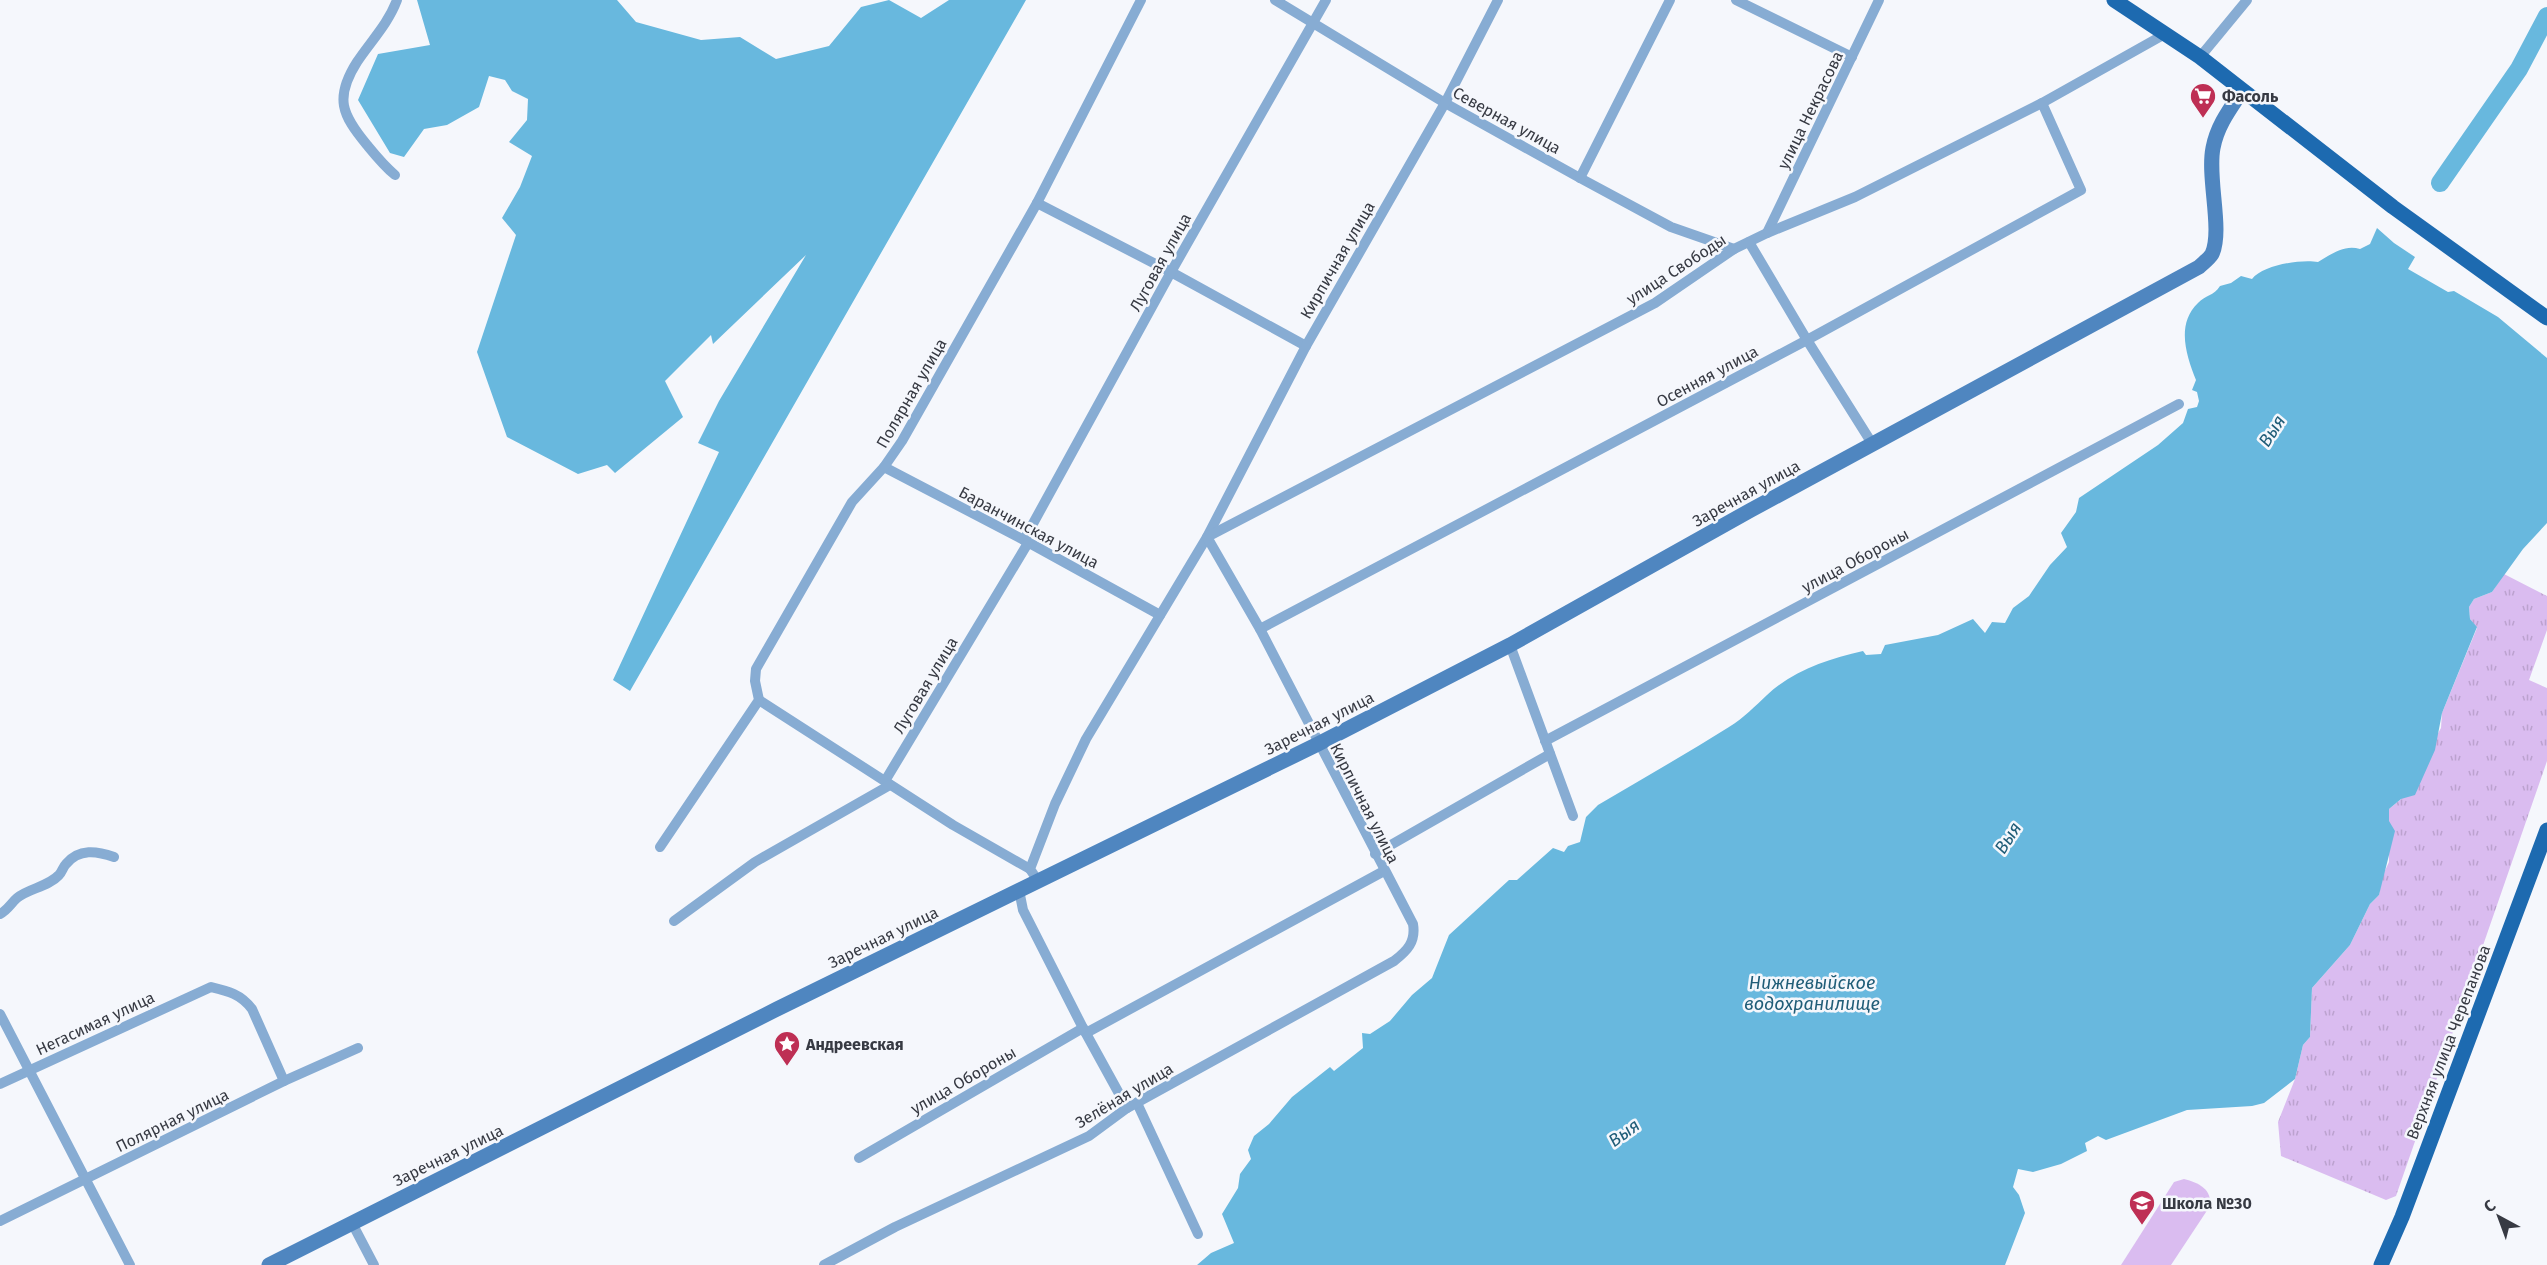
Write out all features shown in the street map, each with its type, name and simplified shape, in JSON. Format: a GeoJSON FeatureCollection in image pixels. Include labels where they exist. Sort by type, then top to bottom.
{"type":"FeatureCollection","features":[{"type":"Feature","properties":{"kind":"main road"},"geometry":{"type":"LineString","coordinates":[[2114,0],[2200,57],[2393,207],[2547,318]]}},
{"type":"Feature","properties":{"kind":"main road","name":"Верхняя улица Черепанова"},"geometry":{"type":"LineString","coordinates":[[2381,1265],[2402,1217],[2547,830]]}},
{"type":"Feature","properties":{"kind":"street"},"geometry":{"type":"LineString","coordinates":[[395,175],[383,165],[347,122],[344,93],[356,64],[389,18],[398,0]]}},
{"type":"Feature","properties":{"kind":"street","name":"Полярная улица"},"geometry":{"type":"LineString","coordinates":[[759,700],[755,681],[756,669],[852,502],[884,467],[902,441],[1037,203],[1141,0]]}},
{"type":"Feature","properties":{"kind":"street","name":"Северная улица"},"geometry":{"type":"LineString","coordinates":[[1275,0],[1445,103],[1580,178],[1671,227],[1734,249]]}},
{"type":"Feature","properties":{"kind":"street","name":"Луговая улица"},"geometry":{"type":"LineString","coordinates":[[674,921],[755,862],[887,783],[1026,541],[1171,272],[1326,0]]}},
{"type":"Feature","properties":{"kind":"street","name":"Кирпичная улица"},"geometry":{"type":"LineString","coordinates":[[1034,875],[1055,804],[1086,739],[1207,537],[1306,345],[1445,103],[1498,0]]}},
{"type":"Feature","properties":{"kind":"street"},"geometry":{"type":"LineString","coordinates":[[1580,178],[1670,0]]}},
{"type":"Feature","properties":{"kind":"street"},"geometry":{"type":"LineString","coordinates":[[1736,0],[1852,57]]}},
{"type":"Feature","properties":{"kind":"street","name":"улица Некрасова"},"geometry":{"type":"LineString","coordinates":[[1767,233],[1880,0]]}},
{"type":"Feature","properties":{"kind":"street"},"geometry":{"type":"LineString","coordinates":[[2200,57],[2247,0]]}},
{"type":"Feature","properties":{"kind":"street","name":"улица Свободы"},"geometry":{"type":"LineString","coordinates":[[1207,537],[1656,303],[1734,249],[1855,197],[2042,103],[2165,34]]}},
{"type":"Feature","properties":{"kind":"street","name":"Заречная улица"},"geometry":{"type":"LineString","coordinates":[[269,1265],[1019,890],[1034,875],[1318,744],[1510,645],[2199,267],[2211,255],[2216,237],[2211,170],[2213,149],[2224,118],[2242,91]]}},
{"type":"Feature","properties":{"kind":"street","name":"Осенняя улица"},"geometry":{"type":"LineString","coordinates":[[1260,629],[1807,340],[2081,190],[2042,103]]}},
{"type":"Feature","properties":{"kind":"street"},"geometry":{"type":"LineString","coordinates":[[1037,203],[1306,345]]}},
{"type":"Feature","properties":{"kind":"street"},"geometry":{"type":"LineString","coordinates":[[1749,242],[1873,445]]}},
{"type":"Feature","properties":{"kind":"street","name":"улица Обороны"},"geometry":{"type":"LineString","coordinates":[[1545,741],[2179,404]]}},
{"type":"Feature","properties":{"kind":"street","name":"Баранчинская улица"},"geometry":{"type":"LineString","coordinates":[[884,467],[1026,541],[1160,615]]}},
{"type":"Feature","properties":{"kind":"street","name":"Кирпичная улица"},"geometry":{"type":"LineString","coordinates":[[1207,537],[1260,629],[1413,924]]}},
{"type":"Feature","properties":{"kind":"street"},"geometry":{"type":"LineString","coordinates":[[1510,645],[1573,816]]}},
{"type":"Feature","properties":{"kind":"street"},"geometry":{"type":"LineString","coordinates":[[660,847],[759,700],[1034,875]]}},
{"type":"Feature","properties":{"kind":"street"},"geometry":{"type":"LineString","coordinates":[[1375,854],[1550,754]]}},
{"type":"Feature","properties":{"kind":"street"},"geometry":{"type":"LineString","coordinates":[[0,914],[6,911],[18,897],[59,875],[75,856],[86,852],[99,852],[114,856]]}},
{"type":"Feature","properties":{"kind":"street","name":"улица Обороны"},"geometry":{"type":"LineString","coordinates":[[859,1158],[1084,1030],[1384,871]]}},
{"type":"Feature","properties":{"kind":"street"},"geometry":{"type":"LineString","coordinates":[[1019,890],[1023,910],[1084,1030],[1132,1105],[1198,1234]]}},
{"type":"Feature","properties":{"kind":"street","name":"Зелёная улица"},"geometry":{"type":"LineString","coordinates":[[824,1265],[895,1227],[1089,1136],[1132,1105],[1394,961],[1412,943],[1415,935],[1413,924]]}},
{"type":"Feature","properties":{"kind":"street","name":"Негасимая улица"},"geometry":{"type":"LineString","coordinates":[[0,1084],[202,989],[211,987],[229,991],[245,1000],[252,1009],[284,1082]]}},
{"type":"Feature","properties":{"kind":"street"},"geometry":{"type":"LineString","coordinates":[[0,1014],[129,1265]]}},
{"type":"Feature","properties":{"kind":"street","name":"Полярная улица"},"geometry":{"type":"LineString","coordinates":[[0,1221],[358,1048]]}},
{"type":"Feature","properties":{"kind":"street"},"geometry":{"type":"LineString","coordinates":[[352,1223],[374,1265]]}},
{"type":"Feature","properties":{"kind":"green space"},"geometry":{"type":"Polygon","coordinates":[[[2504,574],[2547,596],[2547,630],[2529,680],[2547,688],[2547,761],[2396,1196],[2386,1200],[2281,1156],[2278,1122],[2295,1079],[2303,1045],[2310,1037],[2312,988],[2350,945],[2370,904],[2379,895],[2382,877],[2389,862],[2389,809],[2401,799],[2441,728],[2442,713],[2477,628],[2470,619],[2469,607],[2474,599],[2492,592],[2504,574]]]}},
{"type":"Feature","properties":{"kind":"green space"},"geometry":{"type":"Polygon","coordinates":[[[2184,1179],[2207,1191],[2210,1206],[2171,1265],[2121,1265],[2174,1182],[2184,1179]]]}},
{"type":"Feature","properties":{"kind":"water"},"geometry":{"type":"Polygon","coordinates":[[[417,0],[617,0],[636,22],[701,40],[740,37],[776,59],[829,46],[861,7],[889,0],[921,18],[949,0],[1026,0],[630,691],[613,680],[719,452],[698,443],[719,401],[806,255],[713,344],[711,335],[665,381],[683,417],[615,473],[607,465],[578,474],[507,437],[477,352],[516,235],[502,218],[520,187],[532,156],[509,142],[527,120],[528,99],[512,91],[505,80],[489,76],[479,107],[447,125],[424,129],[404,157],[390,153],[358,100],[378,54],[430,45],[417,0]]]}},
{"type":"Feature","properties":{"kind":"water","name":"Нижневыйское водохранилище"},"geometry":{"type":"Polygon","coordinates":[[[2377,228],[2415,257],[2408,269],[2448,292],[2454,291],[2498,317],[2547,358],[2547,523],[2523,549],[2492,592],[2474,599],[2469,607],[2470,619],[2477,627],[2442,713],[2435,750],[2415,795],[2401,799],[2389,809],[2389,821],[2395,831],[2379,895],[2370,904],[2350,945],[2312,988],[2310,1037],[2303,1045],[2295,1079],[2264,1103],[2252,1106],[2187,1110],[2106,1140],[2098,1136],[2085,1143],[2087,1151],[2061,1164],[2033,1172],[2018,1169],[2013,1187],[2019,1195],[2025,1213],[2005,1265],[1197,1265],[1211,1253],[1234,1243],[1222,1214],[1238,1188],[1240,1174],[1251,1159],[1248,1150],[1254,1136],[1269,1124],[1292,1097],[1330,1067],[1334,1071],[1363,1048],[1362,1033],[1370,1034],[1390,1021],[1412,995],[1432,978],[1449,935],[1509,880],[1517,880],[1553,848],[1564,852],[1568,846],[1580,842],[1586,817],[1598,805],[1734,723],[1777,686],[1800,672],[1824,662],[1863,651],[1866,655],[1881,654],[1885,645],[1938,635],[1973,619],[1985,633],[1992,622],[2005,623],[2013,608],[2029,596],[2050,565],[2067,547],[2061,533],[2076,512],[2079,498],[2158,445],[2183,423],[2188,409],[2197,407],[2199,401],[2197,392],[2192,390],[2196,380],[2186,350],[2185,330],[2191,311],[2198,303],[2220,286],[2231,283],[2241,276],[2252,279],[2257,274],[2273,267],[2293,262],[2318,262],[2344,249],[2360,249],[2370,244],[2377,228]]]}},
{"type":"Feature","properties":{"kind":"waterway","name":"Выя"},"geometry":{"type":"LineString","coordinates":[[2440,183],[2519,69],[2547,16]]}},
{"type":"Feature","properties":{"kind":"place","name":"Фасоль"},"geometry":{"type":"Point","coordinates":[2203,119]}},
{"type":"Feature","properties":{"kind":"place","name":"Андреевская"},"geometry":{"type":"Point","coordinates":[787,1067]}},
{"type":"Feature","properties":{"kind":"place","name":"Школа №30"},"geometry":{"type":"Point","coordinates":[2142,1226]}}]}
